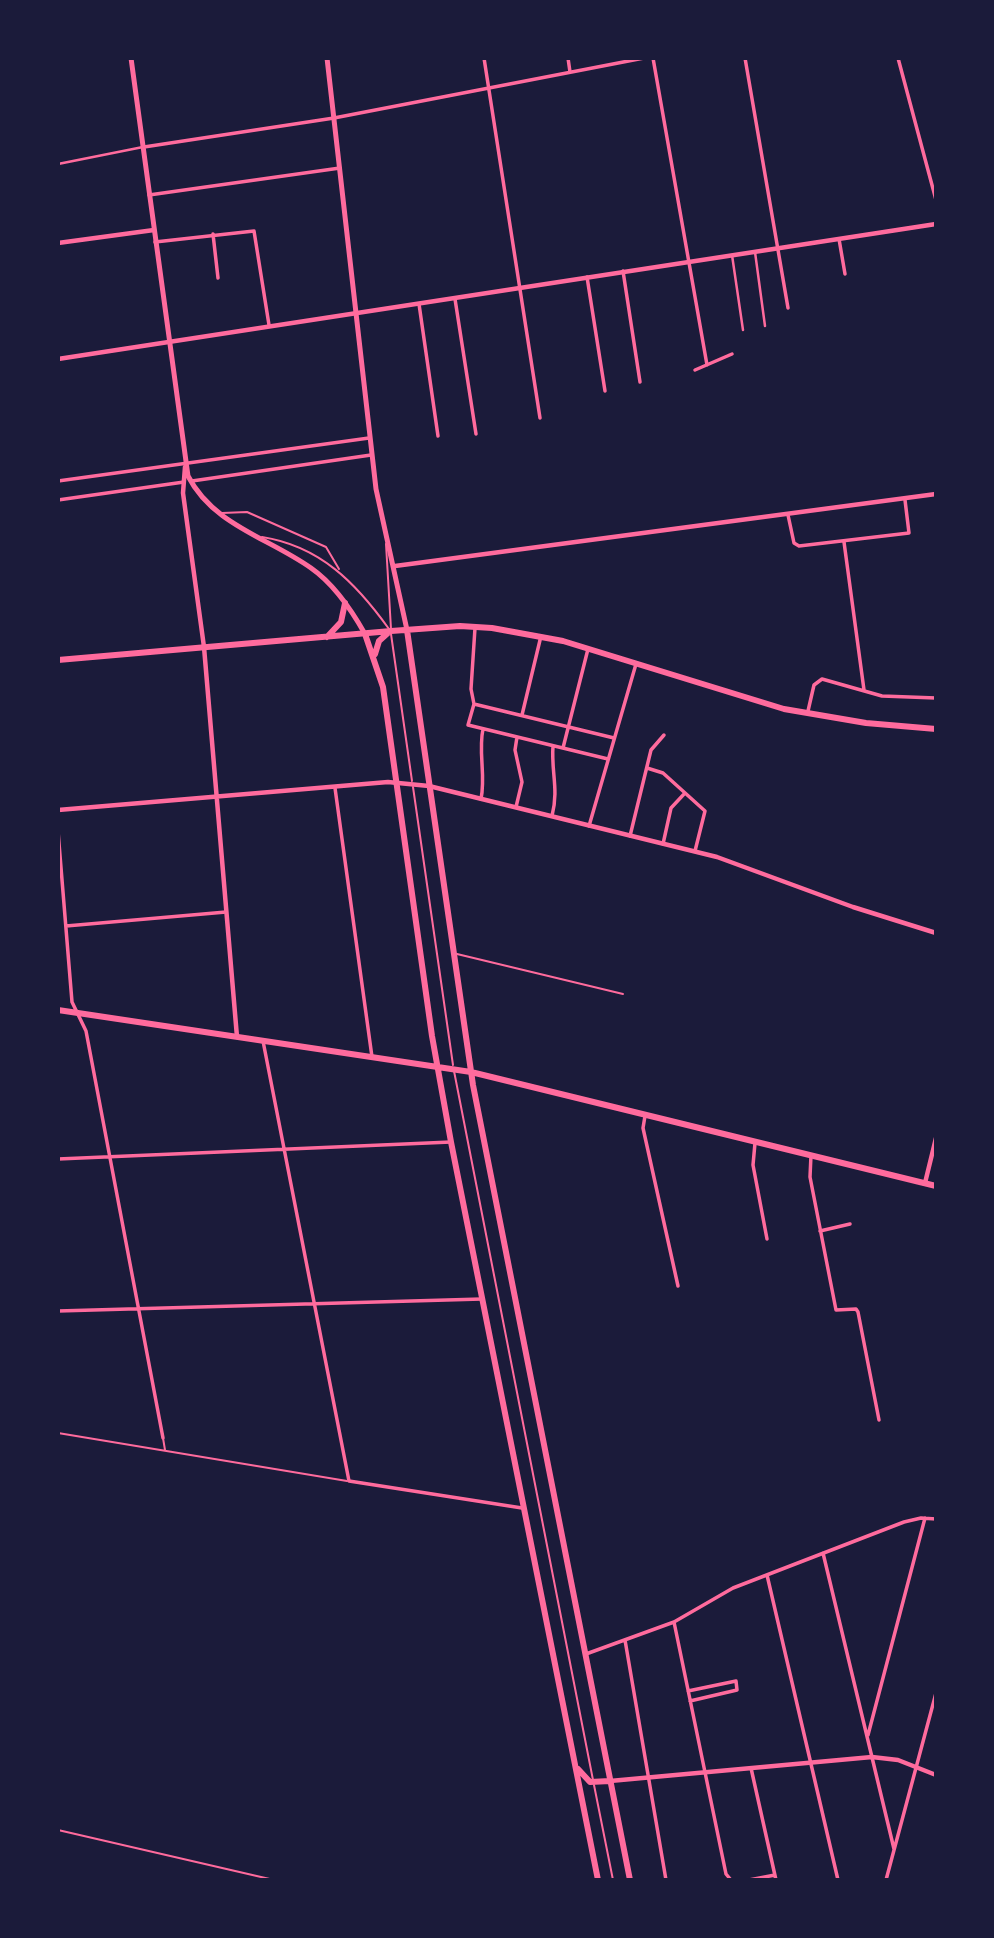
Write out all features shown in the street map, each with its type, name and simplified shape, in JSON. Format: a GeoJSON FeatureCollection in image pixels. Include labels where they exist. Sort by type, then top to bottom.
{"type":"FeatureCollection","features":[{"type":"Feature","properties":{"kind":"main road"},"geometry":{"type":"LineString","coordinates":[[131,58],[185,465],[191,481],[219,514],[312,569],[345,603],[365,634],[383,687],[451,1142],[598,1880]]}},
{"type":"Feature","properties":{"kind":"main road"},"geometry":{"type":"LineString","coordinates":[[327,58],[369,438],[384,528],[395,566],[407,630],[471,1072],[630,1880]]}},
{"type":"Feature","properties":{"kind":"main road"},"geometry":{"type":"LineString","coordinates":[[326,637],[341,622],[345,603]]}},
{"type":"Feature","properties":{"kind":"main road"},"geometry":{"type":"LineString","coordinates":[[58,660],[391,631],[475,627],[541,635],[748,700],[866,723],[936,729]]}},
{"type":"Feature","properties":{"kind":"main road"},"geometry":{"type":"LineString","coordinates":[[374,656],[379,642],[391,631]]}},
{"type":"Feature","properties":{"kind":"main road"},"geometry":{"type":"LineString","coordinates":[[58,1010],[471,1072],[936,1186]]}},
{"type":"Feature","properties":{"kind":"main road"},"geometry":{"type":"LineString","coordinates":[[575,1764],[582,1776],[593,1783],[610,1781]]}},
{"type":"Feature","properties":{"kind":"street"},"geometry":{"type":"LineString","coordinates":[[484,58],[540,418]]}},
{"type":"Feature","properties":{"kind":"street"},"geometry":{"type":"LineString","coordinates":[[568,58],[570,72]]}},
{"type":"Feature","properties":{"kind":"street"},"geometry":{"type":"LineString","coordinates":[[58,164],[334,118],[645,58]]}},
{"type":"Feature","properties":{"kind":"street"},"geometry":{"type":"LineString","coordinates":[[653,58],[707,365]]}},
{"type":"Feature","properties":{"kind":"street"},"geometry":{"type":"LineString","coordinates":[[745,58],[788,308]]}},
{"type":"Feature","properties":{"kind":"street"},"geometry":{"type":"LineString","coordinates":[[898,58],[936,200]]}},
{"type":"Feature","properties":{"kind":"street"},"geometry":{"type":"LineString","coordinates":[[149,195],[340,168]]}},
{"type":"Feature","properties":{"kind":"street"},"geometry":{"type":"LineString","coordinates":[[58,359],[936,224]]}},
{"type":"Feature","properties":{"kind":"street"},"geometry":{"type":"LineString","coordinates":[[58,243],[154,230]]}},
{"type":"Feature","properties":{"kind":"street"},"geometry":{"type":"LineString","coordinates":[[155,242],[251,230],[256,232],[269,325]]}},
{"type":"Feature","properties":{"kind":"street"},"geometry":{"type":"LineString","coordinates":[[213,234],[218,278]]}},
{"type":"Feature","properties":{"kind":"street"},"geometry":{"type":"LineString","coordinates":[[839,239],[845,274]]}},
{"type":"Feature","properties":{"kind":"street"},"geometry":{"type":"LineString","coordinates":[[755,251],[765,326]]}},
{"type":"Feature","properties":{"kind":"street"},"geometry":{"type":"LineString","coordinates":[[732,255],[743,330]]}},
{"type":"Feature","properties":{"kind":"street"},"geometry":{"type":"LineString","coordinates":[[623,271],[640,382]]}},
{"type":"Feature","properties":{"kind":"street"},"geometry":{"type":"LineString","coordinates":[[587,277],[605,391]]}},
{"type":"Feature","properties":{"kind":"street"},"geometry":{"type":"LineString","coordinates":[[455,296],[476,434]]}},
{"type":"Feature","properties":{"kind":"street"},"geometry":{"type":"LineString","coordinates":[[418,302],[438,436]]}},
{"type":"Feature","properties":{"kind":"street"},"geometry":{"type":"LineString","coordinates":[[695,370],[732,354]]}},
{"type":"Feature","properties":{"kind":"street"},"geometry":{"type":"LineString","coordinates":[[58,481],[369,438]]}},
{"type":"Feature","properties":{"kind":"street"},"geometry":{"type":"LineString","coordinates":[[58,500],[372,455]]}},
{"type":"Feature","properties":{"kind":"street"},"geometry":{"type":"LineString","coordinates":[[185,465],[183,482],[204,647],[236,1037]]}},
{"type":"Feature","properties":{"kind":"street"},"geometry":{"type":"LineString","coordinates":[[395,566],[936,494]]}},
{"type":"Feature","properties":{"kind":"street"},"geometry":{"type":"LineString","coordinates":[[788,515],[794,543],[799,546],[909,533],[905,500]]}},
{"type":"Feature","properties":{"kind":"street"},"geometry":{"type":"LineString","coordinates":[[844,541],[864,690]]}},
{"type":"Feature","properties":{"kind":"street"},"geometry":{"type":"LineString","coordinates":[[475,627],[471,689],[474,704],[468,725],[608,760]]}},
{"type":"Feature","properties":{"kind":"street"},"geometry":{"type":"LineString","coordinates":[[522,715],[541,635]]}},
{"type":"Feature","properties":{"kind":"street"},"geometry":{"type":"LineString","coordinates":[[563,748],[588,649]]}},
{"type":"Feature","properties":{"kind":"street"},"geometry":{"type":"LineString","coordinates":[[589,826],[636,664]]}},
{"type":"Feature","properties":{"kind":"street"},"geometry":{"type":"LineString","coordinates":[[807,713],[814,685],[822,679],[882,696],[936,698]]}},
{"type":"Feature","properties":{"kind":"street"},"geometry":{"type":"LineString","coordinates":[[474,704],[614,738]]}},
{"type":"Feature","properties":{"kind":"street"},"geometry":{"type":"LineString","coordinates":[[481,799],[484,777],[480,741],[482,729]]}},
{"type":"Feature","properties":{"kind":"street"},"geometry":{"type":"LineString","coordinates":[[630,836],[651,750],[664,735]]}},
{"type":"Feature","properties":{"kind":"street"},"geometry":{"type":"LineString","coordinates":[[516,808],[522,782],[515,750],[517,737]]}},
{"type":"Feature","properties":{"kind":"street"},"geometry":{"type":"LineString","coordinates":[[552,817],[558,785],[552,764],[553,746]]}},
{"type":"Feature","properties":{"kind":"street"},"geometry":{"type":"LineString","coordinates":[[646,768],[663,773],[705,811],[695,851]]}},
{"type":"Feature","properties":{"kind":"street"},"geometry":{"type":"LineString","coordinates":[[58,810],[397,783],[429,786],[717,857],[853,907],[936,933]]}},
{"type":"Feature","properties":{"kind":"street"},"geometry":{"type":"LineString","coordinates":[[334,788],[372,1057]]}},
{"type":"Feature","properties":{"kind":"street"},"geometry":{"type":"LineString","coordinates":[[663,844],[671,808],[685,793]]}},
{"type":"Feature","properties":{"kind":"street"},"geometry":{"type":"LineString","coordinates":[[58,831],[72,1002],[85,1026],[163,1438]]}},
{"type":"Feature","properties":{"kind":"street"},"geometry":{"type":"LineString","coordinates":[[58,911],[65,911]]}},
{"type":"Feature","properties":{"kind":"street"},"geometry":{"type":"LineString","coordinates":[[66,926],[226,912]]}},
{"type":"Feature","properties":{"kind":"street"},"geometry":{"type":"LineString","coordinates":[[263,1041],[349,1481],[522,1508]]}},
{"type":"Feature","properties":{"kind":"street"},"geometry":{"type":"LineString","coordinates":[[645,1114],[643,1128],[678,1286]]}},
{"type":"Feature","properties":{"kind":"street"},"geometry":{"type":"LineString","coordinates":[[925,1183],[936,1138]]}},
{"type":"Feature","properties":{"kind":"street"},"geometry":{"type":"LineString","coordinates":[[756,1141],[752,1155],[767,1239]]}},
{"type":"Feature","properties":{"kind":"street"},"geometry":{"type":"LineString","coordinates":[[58,1159],[451,1142]]}},
{"type":"Feature","properties":{"kind":"street"},"geometry":{"type":"LineString","coordinates":[[811,1155],[808,1168],[836,1310],[856,1309],[858,1312],[879,1420]]}},
{"type":"Feature","properties":{"kind":"street"},"geometry":{"type":"LineString","coordinates":[[820,1231],[850,1224]]}},
{"type":"Feature","properties":{"kind":"street"},"geometry":{"type":"LineString","coordinates":[[58,1311],[482,1299]]}},
{"type":"Feature","properties":{"kind":"street"},"geometry":{"type":"LineString","coordinates":[[868,1737],[925,1518]]}},
{"type":"Feature","properties":{"kind":"street"},"geometry":{"type":"LineString","coordinates":[[584,1655],[674,1622],[724,1592],[823,1553],[904,1522],[936,1519]]}},
{"type":"Feature","properties":{"kind":"street"},"geometry":{"type":"LineString","coordinates":[[823,1553],[894,1849]]}},
{"type":"Feature","properties":{"kind":"street"},"geometry":{"type":"LineString","coordinates":[[767,1575],[838,1880]]}},
{"type":"Feature","properties":{"kind":"street"},"geometry":{"type":"LineString","coordinates":[[674,1622],[726,1874],[731,1880]]}},
{"type":"Feature","properties":{"kind":"street"},"geometry":{"type":"LineString","coordinates":[[625,1640],[666,1880]]}},
{"type":"Feature","properties":{"kind":"street"},"geometry":{"type":"LineString","coordinates":[[688,1691],[736,1681],[737,1690],[690,1701]]}},
{"type":"Feature","properties":{"kind":"street"},"geometry":{"type":"LineString","coordinates":[[886,1880],[936,1693]]}},
{"type":"Feature","properties":{"kind":"street"},"geometry":{"type":"LineString","coordinates":[[610,1781],[872,1757],[917,1767],[936,1775]]}},
{"type":"Feature","properties":{"kind":"street"},"geometry":{"type":"LineString","coordinates":[[749,1880],[775,1878],[751,1768]]}},
{"type":"Feature","properties":{"kind":"lane"},"geometry":{"type":"LineString","coordinates":[[219,514],[247,512],[326,547],[339,570],[365,597],[391,631]]}},
{"type":"Feature","properties":{"kind":"lane"},"geometry":{"type":"LineString","coordinates":[[384,528],[392,609],[391,631],[454,1069],[613,1880]]}},
{"type":"Feature","properties":{"kind":"lane"},"geometry":{"type":"LineString","coordinates":[[254,536],[296,546],[339,570]]}},
{"type":"Feature","properties":{"kind":"lane"},"geometry":{"type":"LineString","coordinates":[[453,954],[623,994]]}},
{"type":"Feature","properties":{"kind":"lane"},"geometry":{"type":"LineString","coordinates":[[58,1433],[349,1481]]}},
{"type":"Feature","properties":{"kind":"lane"},"geometry":{"type":"LineString","coordinates":[[163,1438],[165,1451]]}},
{"type":"Feature","properties":{"kind":"lane"},"geometry":{"type":"LineString","coordinates":[[58,1830],[274,1880]]}}]}
